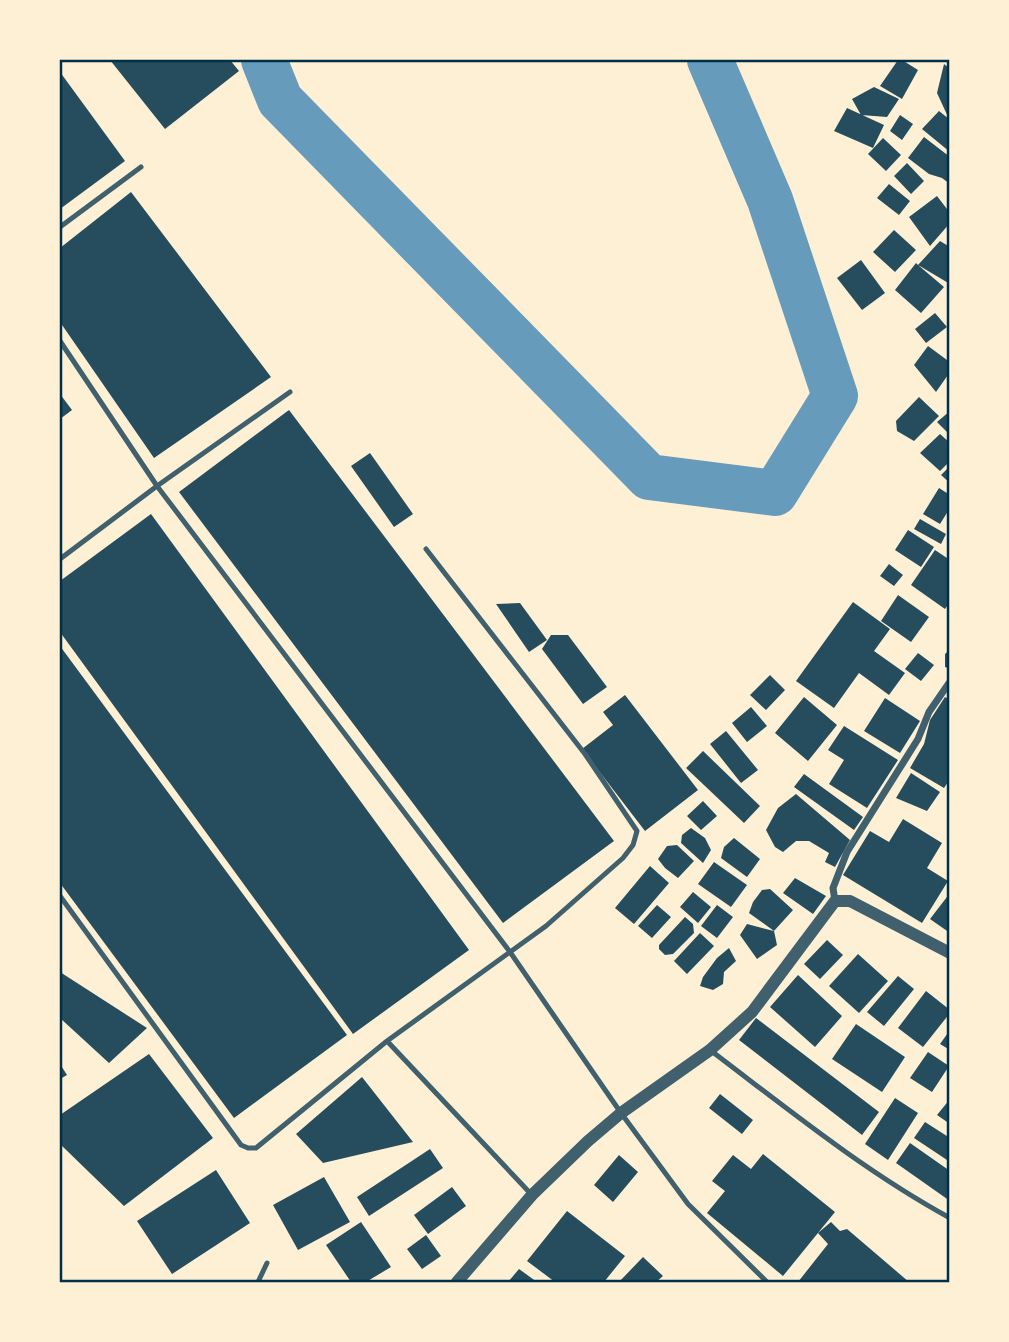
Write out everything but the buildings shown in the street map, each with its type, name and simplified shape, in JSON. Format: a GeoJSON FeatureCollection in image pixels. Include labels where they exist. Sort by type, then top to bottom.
{"type":"FeatureCollection","features":[{"type":"Feature","properties":{"kind":"street"},"geometry":{"type":"LineString","coordinates":[[457,1283],[532,1195],[588,1141],[621,1113],[710,1049],[752,1012],[835,901],[833,888],[847,852],[918,739],[929,712],[949,683]]}},
{"type":"Feature","properties":{"kind":"street"},"geometry":{"type":"LineString","coordinates":[[835,901],[850,901],[950,953]]}},
{"type":"Feature","properties":{"kind":"lane"},"geometry":{"type":"LineString","coordinates":[[60,227],[141,167]]}},
{"type":"Feature","properties":{"kind":"lane"},"geometry":{"type":"LineString","coordinates":[[60,341],[158,486],[510,952],[621,1113],[688,1204],[767,1283]]}},
{"type":"Feature","properties":{"kind":"lane"},"geometry":{"type":"LineString","coordinates":[[60,559],[290,392]]}},
{"type":"Feature","properties":{"kind":"lane"},"geometry":{"type":"LineString","coordinates":[[60,896],[241,1145],[256,1148],[387,1041],[546,926],[623,858],[634,845],[637,831],[585,754],[426,549]]}},
{"type":"Feature","properties":{"kind":"lane"},"geometry":{"type":"LineString","coordinates":[[387,1041],[532,1195]]}},
{"type":"Feature","properties":{"kind":"lane"},"geometry":{"type":"LineString","coordinates":[[710,1049],[837,1147],[916,1200],[950,1218]]}},
{"type":"Feature","properties":{"kind":"lane"},"geometry":{"type":"LineString","coordinates":[[258,1283],[267,1264]]}},
{"type":"Feature","properties":{"kind":"waterway"},"geometry":{"type":"LineString","coordinates":[[264,60],[280,100],[649,477],[775,493],[835,396],[770,200],[710,60]]}}]}
